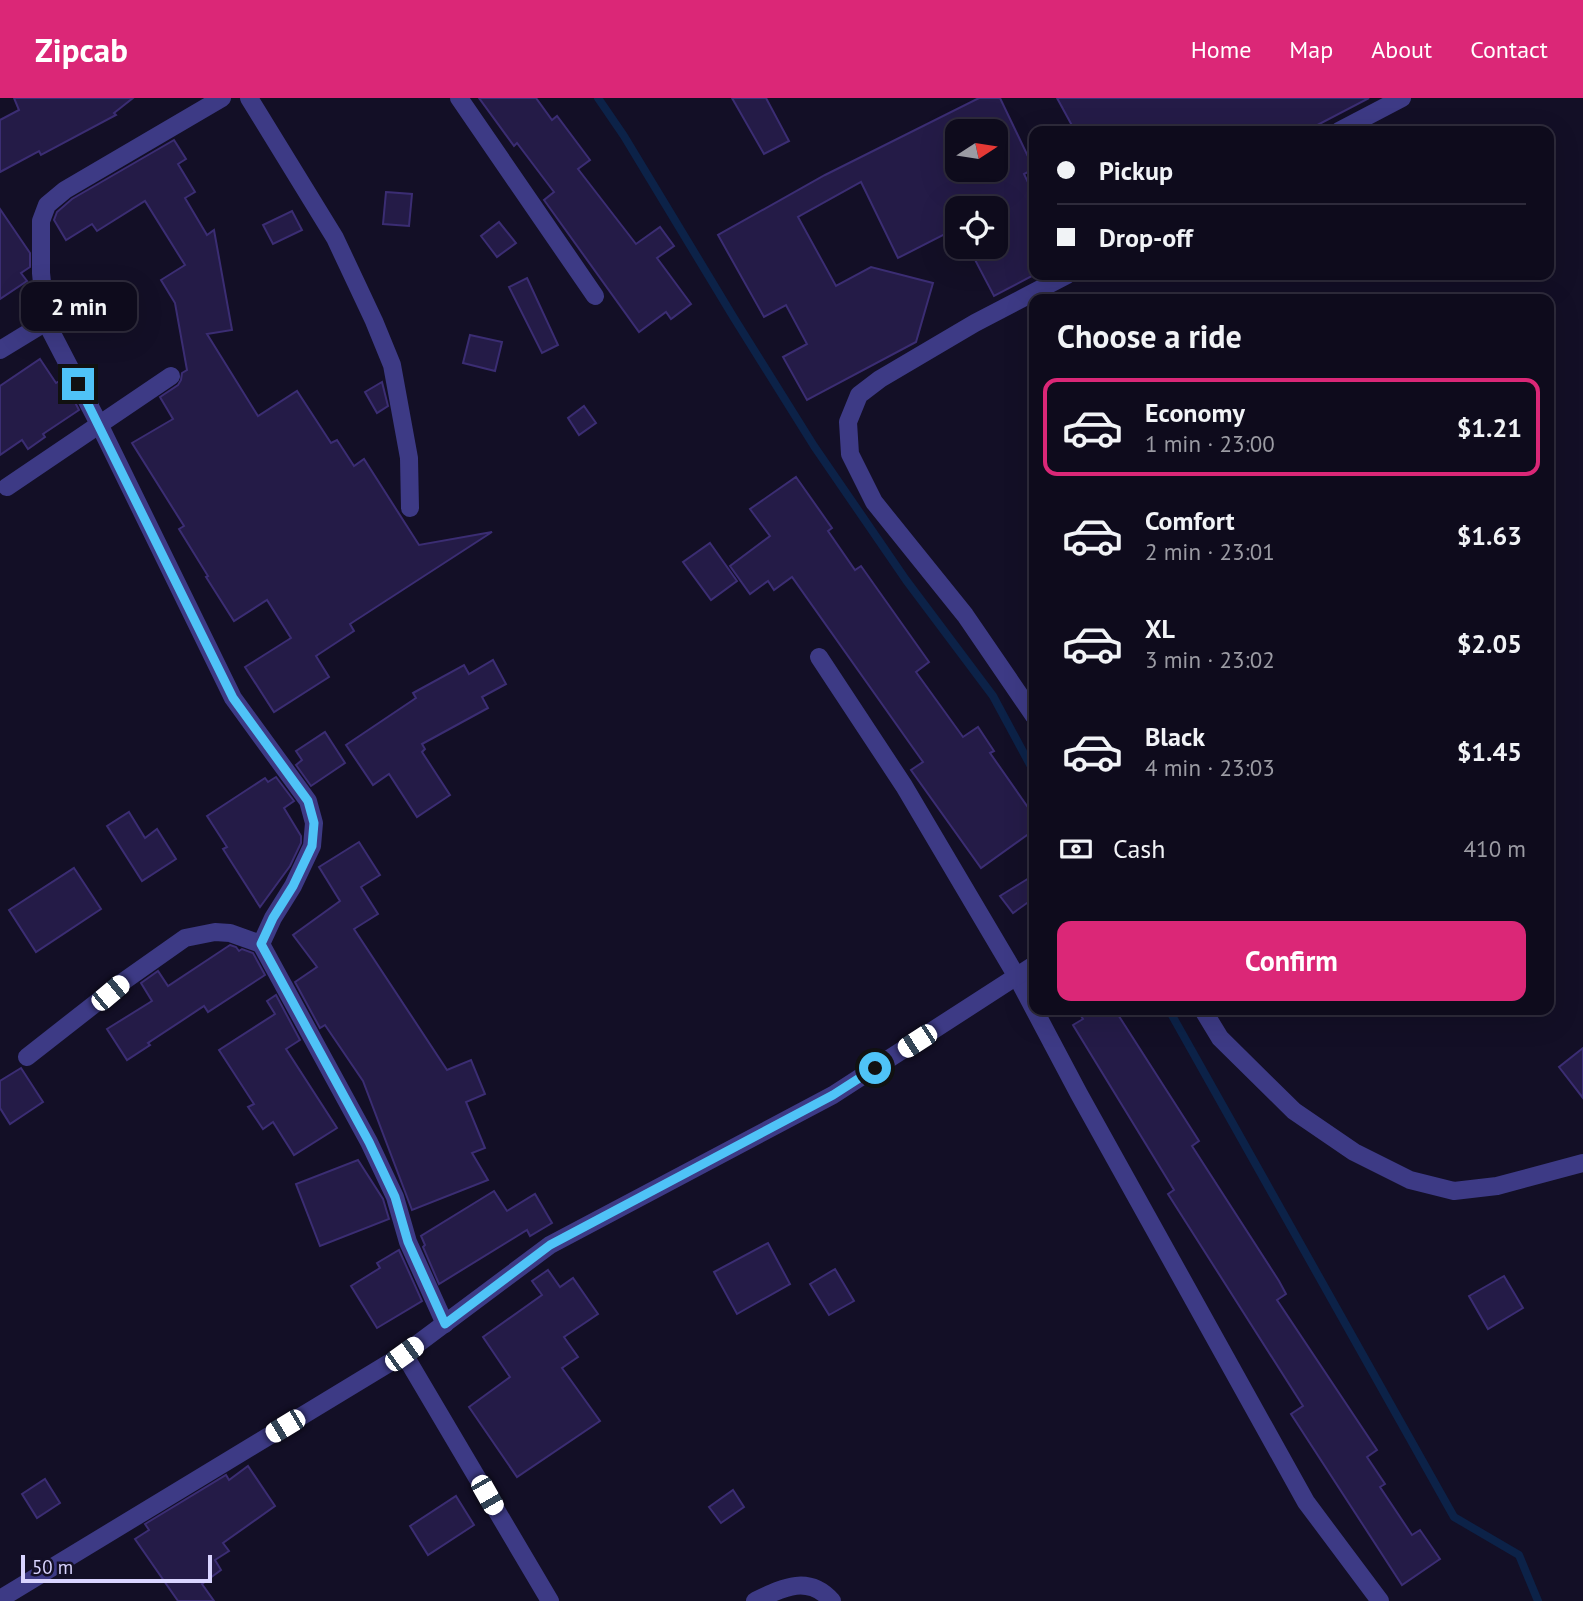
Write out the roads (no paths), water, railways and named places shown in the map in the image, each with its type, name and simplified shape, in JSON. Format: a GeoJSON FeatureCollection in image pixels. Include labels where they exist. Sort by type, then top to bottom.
{"type":"FeatureCollection","features":[{"type":"Feature","properties":{"kind":"street"},"geometry":{"type":"LineString","coordinates":[[222,98],[65,190],[47,205],[41,221],[41,273],[46,322],[233,698],[308,801],[314,823],[312,846],[261,944]]}},
{"type":"Feature","properties":{"kind":"street"},"geometry":{"type":"LineString","coordinates":[[249,98],[335,238],[392,365],[409,458],[411,508]]}},
{"type":"Feature","properties":{"kind":"street"},"geometry":{"type":"LineString","coordinates":[[458,98],[595,296]]}},
{"type":"Feature","properties":{"kind":"street"},"geometry":{"type":"LineString","coordinates":[[1349,126],[1402,98]]}},
{"type":"Feature","properties":{"kind":"street"},"geometry":{"type":"LineString","coordinates":[[1031,294],[1057,280]]}},
{"type":"Feature","properties":{"kind":"street"},"geometry":{"type":"LineString","coordinates":[[1029,295],[880,379],[859,395],[848,422],[850,454],[874,502],[965,615],[1029,709]]}},
{"type":"Feature","properties":{"kind":"street"},"geometry":{"type":"LineString","coordinates":[[0,350],[46,322]]}},
{"type":"Feature","properties":{"kind":"street"},"geometry":{"type":"LineString","coordinates":[[7,487],[171,376]]}},
{"type":"Feature","properties":{"kind":"street"},"geometry":{"type":"LineString","coordinates":[[818,657],[904,786],[1029,1000]]}},
{"type":"Feature","properties":{"kind":"street"},"geometry":{"type":"LineString","coordinates":[[27,1058],[124,981],[185,938],[215,932],[230,933],[261,944],[369,1142],[395,1197],[408,1242],[445,1324]]}},
{"type":"Feature","properties":{"kind":"street"},"geometry":{"type":"LineString","coordinates":[[0,1600],[404,1354],[550,1245],[833,1095],[1029,969]]}},
{"type":"Feature","properties":{"kind":"street"},"geometry":{"type":"LineString","coordinates":[[1037,1015],[1306,1502],[1380,1601]]}},
{"type":"Feature","properties":{"kind":"street"},"geometry":{"type":"LineString","coordinates":[[1206,1015],[1220,1038],[1294,1111],[1354,1152],[1410,1180],[1454,1191],[1497,1186],[1583,1163]]}},
{"type":"Feature","properties":{"kind":"street"},"geometry":{"type":"LineString","coordinates":[[404,1354],[551,1601]]}},
{"type":"Feature","properties":{"kind":"street"},"geometry":{"type":"LineString","coordinates":[[755,1601],[786,1586],[808,1586],[824,1592],[832,1601]]}},
{"type":"Feature","properties":{"kind":"waterway"},"geometry":{"type":"LineString","coordinates":[[598,98],[814,446],[906,580],[993,696],[1029,763]]}},
{"type":"Feature","properties":{"kind":"waterway"},"geometry":{"type":"LineString","coordinates":[[1172,1015],[1454,1517],[1519,1555],[1538,1601]]}}]}
